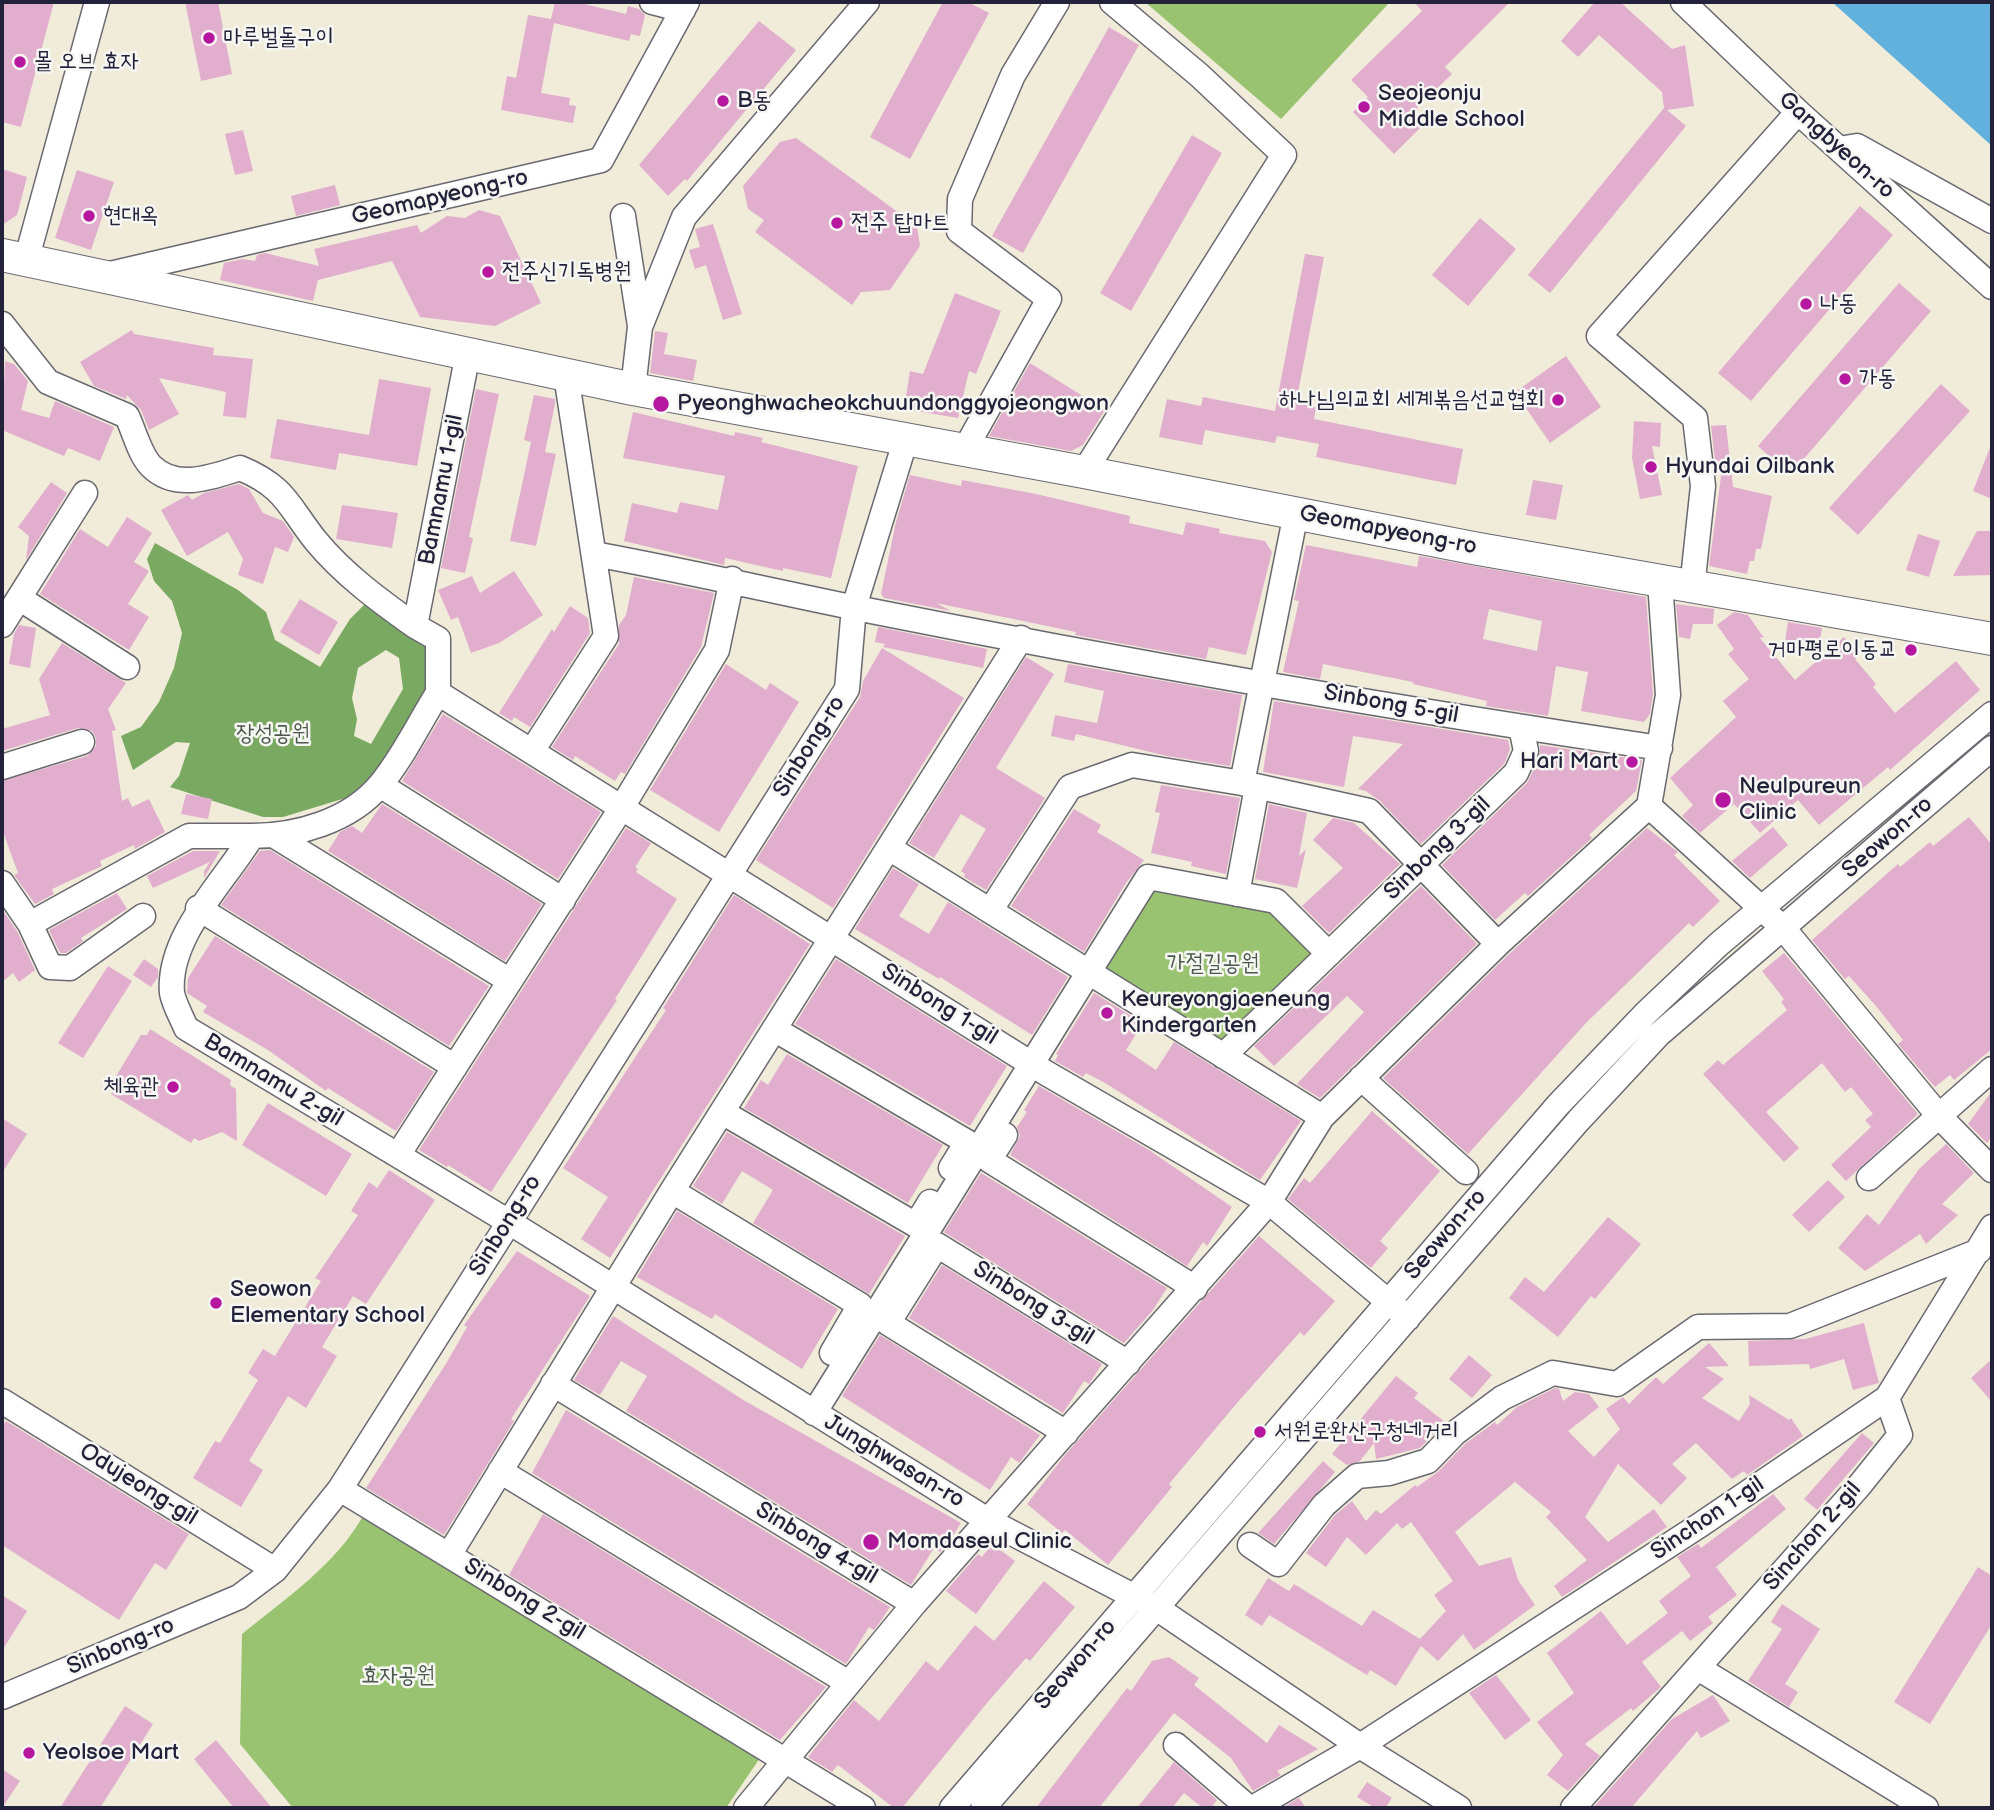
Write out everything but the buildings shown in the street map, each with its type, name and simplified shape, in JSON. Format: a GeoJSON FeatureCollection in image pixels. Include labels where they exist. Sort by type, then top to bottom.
{"type":"FeatureCollection","features":[{"type":"Feature","properties":{"kind":"main road","name":"Geomapyeong-ro"},"geometry":{"type":"LineString","coordinates":[[14,258],[633,389],[905,442],[1084,472],[1692,588],[1992,639]]}},
{"type":"Feature","properties":{"kind":"street"},"geometry":{"type":"LineString","coordinates":[[14,258],[97,2]]}},
{"type":"Feature","properties":{"kind":"street"},"geometry":{"type":"LineString","coordinates":[[652,2],[685,6]]}},
{"type":"Feature","properties":{"kind":"street"},"geometry":{"type":"LineString","coordinates":[[640,327],[684,217],[867,2]]}},
{"type":"Feature","properties":{"kind":"street"},"geometry":{"type":"LineString","coordinates":[[964,451],[1049,299],[959,231],[960,199],[1013,75],[1057,2]]}},
{"type":"Feature","properties":{"kind":"street"},"geometry":{"type":"LineString","coordinates":[[1084,472],[1284,155],[1199,75],[1112,2]]}},
{"type":"Feature","properties":{"kind":"street","name":"Gangbyeon-ro"},"geometry":{"type":"LineString","coordinates":[[1683,2],[1798,112],[1992,287]]}},
{"type":"Feature","properties":{"kind":"street","name":"Geomapyeong-ro"},"geometry":{"type":"LineString","coordinates":[[103,275],[601,160],[685,6]]}},
{"type":"Feature","properties":{"kind":"street"},"geometry":{"type":"LineString","coordinates":[[1692,588],[1703,486],[1695,418],[1599,336],[1798,112]]}},
{"type":"Feature","properties":{"kind":"street"},"geometry":{"type":"LineString","coordinates":[[1839,149],[1857,146],[1992,221]]}},
{"type":"Feature","properties":{"kind":"street"},"geometry":{"type":"LineString","coordinates":[[623,216],[640,327],[633,389]]}},
{"type":"Feature","properties":{"kind":"street"},"geometry":{"type":"LineString","coordinates":[[2,324],[48,382],[127,416],[150,466],[169,477],[201,481],[240,468],[262,477],[288,498],[317,541],[369,594],[438,639],[438,693],[380,785],[349,814],[263,836],[189,836],[30,923]]}},
{"type":"Feature","properties":{"kind":"street","name":"Bamnamu 1-gil"},"geometry":{"type":"LineString","coordinates":[[415,626],[468,353]]}},
{"type":"Feature","properties":{"kind":"street"},"geometry":{"type":"LineString","coordinates":[[531,751],[606,636],[566,375]]}},
{"type":"Feature","properties":{"kind":"street","name":"Sinbong-ro"},"geometry":{"type":"LineString","coordinates":[[2,1697],[239,1597],[275,1570],[340,1489],[847,690],[854,607],[905,442]]}},
{"type":"Feature","properties":{"kind":"street"},"geometry":{"type":"LineString","coordinates":[[2,625],[85,493]]}},
{"type":"Feature","properties":{"kind":"street"},"geometry":{"type":"LineString","coordinates":[[1237,894],[1262,682],[1296,513]]}},
{"type":"Feature","properties":{"kind":"street"},"geometry":{"type":"LineString","coordinates":[[594,554],[732,579],[854,607],[1021,638],[613,1289]]}},
{"type":"Feature","properties":{"kind":"street"},"geometry":{"type":"LineString","coordinates":[[398,1156],[622,807],[717,650],[732,579]]}},
{"type":"Feature","properties":{"kind":"street"},"geometry":{"type":"LineString","coordinates":[[746,1808],[847,1682],[914,1604],[1269,1202],[1322,1117],[1498,944],[1649,806],[1668,695],[1660,582]]}},
{"type":"Feature","properties":{"kind":"street"},"geometry":{"type":"LineString","coordinates":[[19,598],[127,667]]}},
{"type":"Feature","properties":{"kind":"street","name":"Sinbong 5-gil"},"geometry":{"type":"LineString","coordinates":[[1021,638],[1521,727]]}},
{"type":"Feature","properties":{"kind":"street"},"geometry":{"type":"LineString","coordinates":[[438,693],[731,873]]}},
{"type":"Feature","properties":{"kind":"street","name":"Seowon-ro"},"geometry":{"type":"LineString","coordinates":[[952,1808],[1558,1105],[1646,1013],[1762,908],[1992,714]]}},
{"type":"Feature","properties":{"kind":"street"},"geometry":{"type":"LineString","coordinates":[[1521,727],[1660,748]]}},
{"type":"Feature","properties":{"kind":"street","name":"Sinbong 3-gil"},"geometry":{"type":"LineString","coordinates":[[1223,1056],[1516,773],[1526,751],[1521,727]]}},
{"type":"Feature","properties":{"kind":"street"},"geometry":{"type":"LineString","coordinates":[[2,766],[82,742]]}},
{"type":"Feature","properties":{"kind":"street","name":"Seowon-ro"},"geometry":{"type":"LineString","coordinates":[[983,1808],[1578,1121],[1658,1035],[1992,748]]}},
{"type":"Feature","properties":{"kind":"street"},"geometry":{"type":"LineString","coordinates":[[990,911],[1070,787],[1132,765],[1250,785],[1369,811],[1423,863],[1498,944]]}},
{"type":"Feature","properties":{"kind":"street"},"geometry":{"type":"LineString","coordinates":[[380,785],[563,900]]}},
{"type":"Feature","properties":{"kind":"street"},"geometry":{"type":"LineString","coordinates":[[1649,806],[1783,928],[1939,1116],[1992,1170]]}},
{"type":"Feature","properties":{"kind":"street"},"geometry":{"type":"LineString","coordinates":[[263,836],[510,981]]}},
{"type":"Feature","properties":{"kind":"street","name":"Bamnamu 2-gil"},"geometry":{"type":"LineString","coordinates":[[263,836],[198,908],[177,960],[172,993],[186,1028],[509,1222]]}},
{"type":"Feature","properties":{"kind":"street"},"geometry":{"type":"LineString","coordinates":[[889,848],[1322,1117]]}},
{"type":"Feature","properties":{"kind":"street","name":"Sinbong 1-gil"},"geometry":{"type":"LineString","coordinates":[[731,873],[1045,1073]]}},
{"type":"Feature","properties":{"kind":"street"},"geometry":{"type":"LineString","coordinates":[[808,1409],[1148,877],[1276,901],[1329,954]]}},
{"type":"Feature","properties":{"kind":"street"},"geometry":{"type":"LineString","coordinates":[[2,883],[30,923],[50,967],[70,968],[143,916]]}},
{"type":"Feature","properties":{"kind":"street"},"geometry":{"type":"LineString","coordinates":[[198,908],[455,1067]]}},
{"type":"Feature","properties":{"kind":"street"},"geometry":{"type":"LineString","coordinates":[[722,1112],[916,1225],[967,1142],[774,1029]]}},
{"type":"Feature","properties":{"kind":"street"},"geometry":{"type":"LineString","coordinates":[[1869,1178],[1992,1069]]}},
{"type":"Feature","properties":{"kind":"street"},"geometry":{"type":"LineString","coordinates":[[1195,1288],[989,1160],[1045,1073],[1269,1202],[1408,1318]]}},
{"type":"Feature","properties":{"kind":"street"},"geometry":{"type":"LineString","coordinates":[[1361,1078],[1466,1172]]}},
{"type":"Feature","properties":{"kind":"street"},"geometry":{"type":"LineString","coordinates":[[672,1191],[860,1305],[808,1409]]}},
{"type":"Feature","properties":{"kind":"street","name":"Junghwasan-ro"},"geometry":{"type":"LineString","coordinates":[[509,1222],[989,1521],[1158,1609],[1360,1746],[1459,1808]]}},
{"type":"Feature","properties":{"kind":"street","name":"Sinchon 1-gil"},"geometry":{"type":"LineString","coordinates":[[1251,1808],[1360,1746],[1700,1525],[1887,1398],[1982,1260],[1992,1227]]}},
{"type":"Feature","properties":{"kind":"street","name":"Sinbong 3-gil"},"geometry":{"type":"LineString","coordinates":[[1066,1433],[888,1323],[937,1245],[1129,1363]]}},
{"type":"Feature","properties":{"kind":"street"},"geometry":{"type":"LineString","coordinates":[[1250,1545],[1278,1564],[1324,1505],[1357,1476],[1389,1473],[1427,1461],[1455,1433],[1502,1398],[1553,1373],[1617,1384],[1698,1327],[1790,1326],[1982,1260]]}},
{"type":"Feature","properties":{"kind":"street","name":"Sinbong 2-gil"},"geometry":{"type":"LineString","coordinates":[[613,1289],[449,1555],[785,1758]]}},
{"type":"Feature","properties":{"kind":"street","name":"Sinbong 4-gil"},"geometry":{"type":"LineString","coordinates":[[553,1384],[914,1604]]}},
{"type":"Feature","properties":{"kind":"street","name":"Sinchon 2-gil"},"geometry":{"type":"LineString","coordinates":[[1573,1808],[1900,1435],[1887,1398]]}},
{"type":"Feature","properties":{"kind":"street","name":"Odujeong-gil"},"geometry":{"type":"LineString","coordinates":[[2,1401],[275,1570]]}},
{"type":"Feature","properties":{"kind":"street"},"geometry":{"type":"LineString","coordinates":[[500,1471],[847,1682]]}},
{"type":"Feature","properties":{"kind":"street"},"geometry":{"type":"LineString","coordinates":[[340,1489],[449,1555]]}},
{"type":"Feature","properties":{"kind":"street"},"geometry":{"type":"LineString","coordinates":[[1698,1668],[1926,1808]]}},
{"type":"Feature","properties":{"kind":"street"},"geometry":{"type":"LineString","coordinates":[[1176,1745],[1251,1808]]}},
{"type":"Feature","properties":{"kind":"street"},"geometry":{"type":"LineString","coordinates":[[785,1758],[863,1808]]}},
{"type":"Feature","properties":{"kind":"green space"},"geometry":{"type":"Polygon","coordinates":[[[1145,2],[1390,2],[1281,119],[1145,2]]]}},
{"type":"Feature","properties":{"kind":"green space","name":"장성공원"},"geometry":{"type":"Polygon","coordinates":[[[155,543],[238,590],[266,612],[275,640],[320,667],[350,619],[367,602],[428,642],[428,690],[376,772],[349,797],[283,817],[263,817],[170,787],[179,776],[190,743],[176,742],[133,770],[121,736],[141,727],[159,702],[174,668],[182,633],[172,601],[154,581],[147,559],[155,543]],[[386,650],[358,668],[352,698],[357,719],[354,736],[371,744],[403,689],[399,658],[386,650]]]}},
{"type":"Feature","properties":{"kind":"green space","name":"가절길공원"},"geometry":{"type":"Polygon","coordinates":[[[1148,877],[1276,901],[1329,954],[1223,1056],[1089,973],[1148,877]]]}},
{"type":"Feature","properties":{"kind":"green space","name":"효자공원"},"geometry":{"type":"Polygon","coordinates":[[[364,1514],[762,1755],[726,1808],[293,1808],[240,1744],[242,1634],[325,1565],[353,1532],[364,1514]]]}},
{"type":"Feature","properties":{"kind":"water"},"geometry":{"type":"Polygon","coordinates":[[[1832,2],[1992,2],[1992,146],[1832,2]]]}},
{"type":"Feature","properties":{"kind":"place","name":"마루벌돌구이"},"geometry":{"type":"Point","coordinates":[209,38]}},
{"type":"Feature","properties":{"kind":"place","name":"몰 오브 효자"},"geometry":{"type":"Point","coordinates":[20,62]}},
{"type":"Feature","properties":{"kind":"place","name":"B동"},"geometry":{"type":"Point","coordinates":[723,101]}},
{"type":"Feature","properties":{"kind":"place","name":"Seojeonju Middle School"},"geometry":{"type":"Point","coordinates":[1364,107]}},
{"type":"Feature","properties":{"kind":"place","name":"현대옥"},"geometry":{"type":"Point","coordinates":[89,216]}},
{"type":"Feature","properties":{"kind":"place","name":"전주 탑마트"},"geometry":{"type":"Point","coordinates":[837,223]}},
{"type":"Feature","properties":{"kind":"place","name":"전주신기독병원"},"geometry":{"type":"Point","coordinates":[488,272]}},
{"type":"Feature","properties":{"kind":"place","name":"나동"},"geometry":{"type":"Point","coordinates":[1806,304]}},
{"type":"Feature","properties":{"kind":"place","name":"가동"},"geometry":{"type":"Point","coordinates":[1845,379]}},
{"type":"Feature","properties":{"kind":"place","name":"하나님의교회 세계볶음선교협회"},"geometry":{"type":"Point","coordinates":[1558,400]}},
{"type":"Feature","properties":{"kind":"place","name":"Pyeonghwacheokchuundonggyojeongwon"},"geometry":{"type":"Point","coordinates":[661,404]}},
{"type":"Feature","properties":{"kind":"place","name":"Hyundai Oilbank"},"geometry":{"type":"Point","coordinates":[1651,467]}},
{"type":"Feature","properties":{"kind":"place","name":"거마평로이동교"},"geometry":{"type":"Point","coordinates":[1911,650]}},
{"type":"Feature","properties":{"kind":"place","name":"Hari Mart"},"geometry":{"type":"Point","coordinates":[1632,762]}},
{"type":"Feature","properties":{"kind":"place","name":"Neulpureun Clinic"},"geometry":{"type":"Point","coordinates":[1723,800]}},
{"type":"Feature","properties":{"kind":"place","name":"Keureyongjaeneung Kindergarten"},"geometry":{"type":"Point","coordinates":[1107,1013]}},
{"type":"Feature","properties":{"kind":"place","name":"체육관"},"geometry":{"type":"Point","coordinates":[173,1087]}},
{"type":"Feature","properties":{"kind":"place","name":"Seowon Elementary School"},"geometry":{"type":"Point","coordinates":[216,1303]}},
{"type":"Feature","properties":{"kind":"place","name":"서원로완산구청네거리"},"geometry":{"type":"Point","coordinates":[1260,1432]}},
{"type":"Feature","properties":{"kind":"place","name":"Momdaseul Clinic"},"geometry":{"type":"Point","coordinates":[871,1542]}},
{"type":"Feature","properties":{"kind":"place","name":"Yeolsoe Mart"},"geometry":{"type":"Point","coordinates":[29,1753]}}]}
